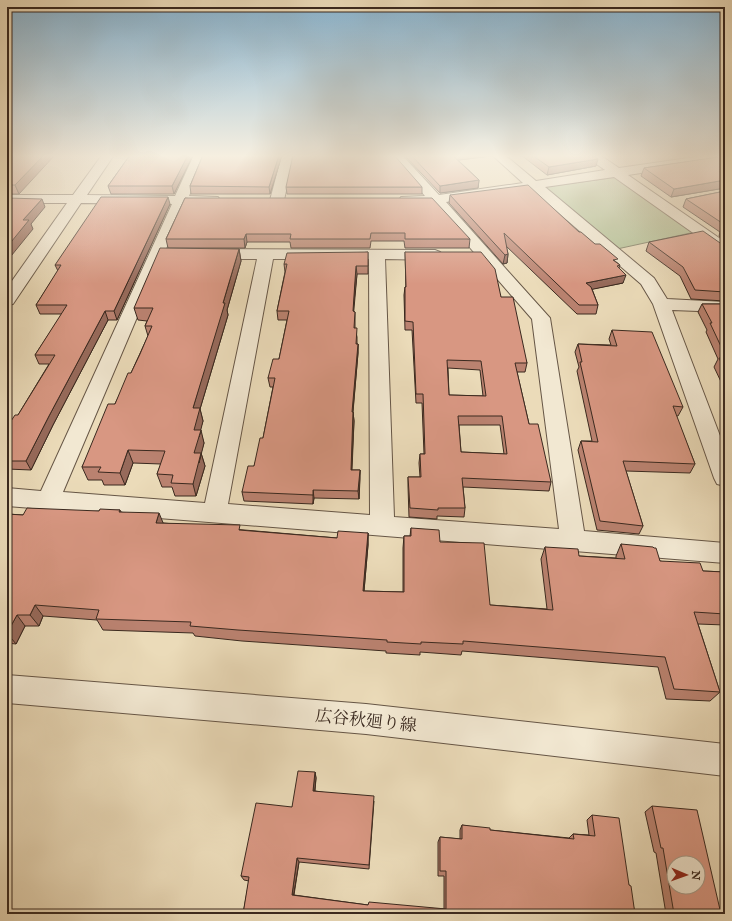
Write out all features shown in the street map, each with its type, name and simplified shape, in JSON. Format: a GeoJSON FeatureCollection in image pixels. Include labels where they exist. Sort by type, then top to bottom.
{"type":"FeatureCollection","features":[{"type":"Feature","properties":{"kind":"street"},"geometry":{"type":"LineString","coordinates":[[396,200],[435,200],[448,198]]}},
{"type":"Feature","properties":{"kind":"street"},"geometry":{"type":"LineString","coordinates":[[549,198],[648,281],[661,304],[725,478]]}},
{"type":"Feature","properties":{"kind":"street"},"geometry":{"type":"LineString","coordinates":[[652,198],[725,249]]}},
{"type":"Feature","properties":{"kind":"street"},"geometry":{"type":"LineString","coordinates":[[7,200],[225,200]]}},
{"type":"Feature","properties":{"kind":"street"},"geometry":{"type":"LineString","coordinates":[[7,300],[77,200]]}},
{"type":"Feature","properties":{"kind":"street"},"geometry":{"type":"LineString","coordinates":[[48,500],[164,254],[180,200]]}},
{"type":"Feature","properties":{"kind":"street"},"geometry":{"type":"LineString","coordinates":[[262,200],[293,200]]}},
{"type":"Feature","properties":{"kind":"street"},"geometry":{"type":"LineString","coordinates":[[435,200],[541,318],[573,540]]}},
{"type":"Feature","properties":{"kind":"street"},"geometry":{"type":"LineString","coordinates":[[662,205],[677,202]]}},
{"type":"Feature","properties":{"kind":"street"},"geometry":{"type":"LineString","coordinates":[[196,254],[484,254]]}},
{"type":"Feature","properties":{"kind":"street"},"geometry":{"type":"LineString","coordinates":[[215,513],[266,255]]}},
{"type":"Feature","properties":{"kind":"street"},"geometry":{"type":"LineString","coordinates":[[377,255],[382,525]]}},
{"type":"Feature","properties":{"kind":"street"},"geometry":{"type":"LineString","coordinates":[[661,304],[725,307]]}},
{"type":"Feature","properties":{"kind":"street"},"geometry":{"type":"LineString","coordinates":[[7,497],[382,525],[725,553]]}},
{"type":"Feature","properties":{"kind":"street","name":"広谷秋廻り線"},"geometry":{"type":"LineString","coordinates":[[7,689],[366,719],[725,760]]}},
{"type":"Feature","properties":{"kind":"green space"},"geometry":{"type":"Polygon","coordinates":[[[558,198],[647,198],[695,232],[617,249],[558,198]]]}},
{"type":"Feature","properties":{"kind":"building"},"geometry":{"type":"Polygon","coordinates":[[[7,198],[42,199],[23,220],[29,220],[7,247],[7,198]]]}},
{"type":"Feature","properties":{"kind":"building"},"geometry":{"type":"Polygon","coordinates":[[[100,198],[168,198],[114,311],[105,311],[26,461],[7,461],[7,427],[15,415],[18,415],[55,355],[35,355],[67,305],[36,305],[61,265],[55,265],[100,198]]]}},
{"type":"Feature","properties":{"kind":"building"},"geometry":{"type":"Polygon","coordinates":[[[185,198],[432,198],[470,239],[405,239],[405,233],[371,233],[370,239],[290,239],[291,234],[246,234],[244,239],[166,239],[185,198]]]}},
{"type":"Feature","properties":{"kind":"building"},"geometry":{"type":"Polygon","coordinates":[[[453,198],[542,198],[579,232],[595,244],[600,244],[618,259],[613,260],[620,265],[617,266],[626,275],[586,283],[591,287],[598,305],[579,305],[504,233],[508,254],[505,255],[453,198]]]}},
{"type":"Feature","properties":{"kind":"building"},"geometry":{"type":"Polygon","coordinates":[[[725,198],[725,225],[686,199],[725,198]]]}},
{"type":"Feature","properties":{"kind":"building"},"geometry":{"type":"Polygon","coordinates":[[[703,231],[725,246],[725,292],[695,290],[683,267],[649,242],[703,231]]]}},
{"type":"Feature","properties":{"kind":"building"},"geometry":{"type":"Polygon","coordinates":[[[160,248],[239,249],[223,303],[225,303],[193,408],[200,408],[194,430],[201,430],[194,453],[201,453],[193,484],[171,483],[173,475],[157,474],[165,451],[128,450],[120,473],[98,472],[101,467],[82,467],[108,404],[115,404],[128,373],[131,373],[152,326],[145,326],[153,308],[134,308],[160,248]]]}},
{"type":"Feature","properties":{"kind":"building"},"geometry":{"type":"Polygon","coordinates":[[[368,252],[368,266],[356,266],[353,311],[355,312],[354,328],[357,328],[356,344],[358,344],[352,412],[351,470],[360,470],[358,491],[313,490],[313,495],[242,492],[248,466],[254,466],[260,438],[263,438],[275,378],[268,378],[273,359],[279,359],[289,311],[277,311],[287,264],[284,264],[287,253],[368,252]]]}},
{"type":"Feature","properties":{"kind":"building"},"geometry":{"type":"Polygon","coordinates":[[[405,252],[481,252],[495,269],[501,297],[513,297],[527,363],[515,363],[529,424],[538,424],[551,482],[462,478],[465,508],[438,508],[438,510],[410,508],[408,477],[421,477],[420,454],[425,454],[423,394],[416,394],[413,322],[405,321],[405,252]],[[447,360],[449,395],[486,396],[481,361],[447,360]],[[458,416],[461,452],[507,454],[502,416],[458,416]]]}},
{"type":"Feature","properties":{"kind":"building"},"geometry":{"type":"Polygon","coordinates":[[[702,304],[725,304],[725,355],[710,323],[712,323],[702,304]]]}},
{"type":"Feature","properties":{"kind":"building"},"geometry":{"type":"Polygon","coordinates":[[[612,330],[652,332],[683,407],[673,406],[695,464],[623,461],[643,526],[600,521],[581,441],[598,442],[580,362],[582,362],[578,344],[617,346],[612,330]]]}},
{"type":"Feature","properties":{"kind":"building"},"geometry":{"type":"Polygon","coordinates":[[[719,358],[725,358],[725,371],[719,358]]]}},
{"type":"Feature","properties":{"kind":"building"},"geometry":{"type":"Polygon","coordinates":[[[27,508],[99,511],[100,509],[120,510],[119,512],[159,513],[156,523],[240,525],[239,530],[337,538],[338,531],[368,533],[363,591],[404,592],[404,536],[411,536],[411,528],[439,530],[440,542],[484,543],[490,605],[553,610],[545,547],[578,549],[579,556],[625,559],[621,544],[653,547],[656,548],[660,561],[700,563],[703,571],[725,572],[725,614],[694,612],[720,692],[674,689],[665,657],[463,641],[463,644],[387,642],[387,640],[190,626],[191,622],[96,619],[99,610],[35,605],[30,615],[17,615],[7,633],[7,514],[23,515],[27,508]]]}},
{"type":"Feature","properties":{"kind":"building"},"geometry":{"type":"Polygon","coordinates":[[[298,771],[315,772],[313,791],[374,796],[369,865],[297,858],[292,895],[368,905],[369,902],[446,909],[446,871],[440,871],[440,837],[462,839],[462,825],[490,828],[490,830],[574,839],[573,834],[595,836],[592,815],[619,818],[635,914],[243,914],[249,877],[241,876],[256,803],[292,807],[298,771]]]}},
{"type":"Feature","properties":{"kind":"building"},"geometry":{"type":"Polygon","coordinates":[[[652,806],[697,810],[721,914],[674,914],[671,895],[706,895],[706,855],[666,855],[666,866],[663,848],[661,848],[652,806]]]}}]}
